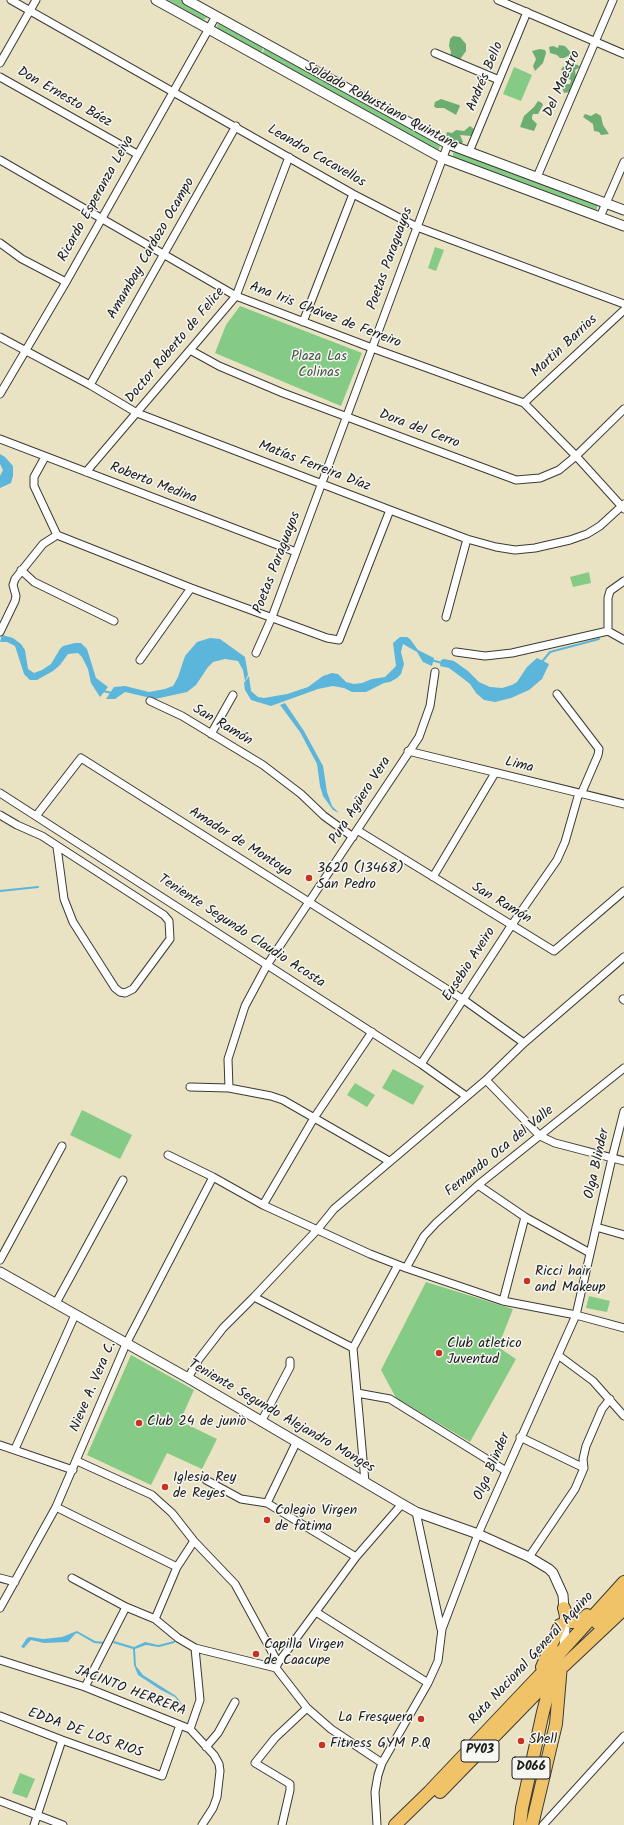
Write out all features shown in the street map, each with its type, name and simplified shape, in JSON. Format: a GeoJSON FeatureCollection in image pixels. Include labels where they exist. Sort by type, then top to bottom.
{"type":"FeatureCollection","features":[{"type":"Feature","properties":{"kind":"highway","name":"Ruta Nacional General Aquino"},"geometry":{"type":"LineString","coordinates":[[395,1825],[429,1792],[539,1676],[624,1582]]}},
{"type":"Feature","properties":{"kind":"highway"},"geometry":{"type":"LineString","coordinates":[[594,1625],[624,1595]]}},
{"type":"Feature","properties":{"kind":"highway"},"geometry":{"type":"LineString","coordinates":[[564,1608],[568,1620],[577,1623],[586,1617],[599,1602],[610,1597]]}},
{"type":"Feature","properties":{"kind":"highway","name":"Ruta Nacional General Aquino"},"geometry":{"type":"LineString","coordinates":[[407,1825],[556,1673],[589,1641],[623,1614]]}},
{"type":"Feature","properties":{"kind":"highway"},"geometry":{"type":"LineString","coordinates":[[539,1676],[560,1625]]}},
{"type":"Feature","properties":{"kind":"highway"},"geometry":{"type":"LineString","coordinates":[[549,1718],[566,1679],[589,1641]]}},
{"type":"Feature","properties":{"kind":"highway","name":"D066"},"geometry":{"type":"LineString","coordinates":[[532,1825],[560,1652]]}},
{"type":"Feature","properties":{"kind":"highway","name":"D066"},"geometry":{"type":"LineString","coordinates":[[521,1825],[522,1808],[549,1718],[556,1673]]}},
{"type":"Feature","properties":{"kind":"highway"},"geometry":{"type":"LineString","coordinates":[[522,1708],[536,1702],[541,1704],[549,1718]]}},
{"type":"Feature","properties":{"kind":"street","name":"Leandro Cacavellos"},"geometry":{"type":"LineString","coordinates":[[11,0],[236,126],[353,194],[417,227],[624,304]]}},
{"type":"Feature","properties":{"kind":"street"},"geometry":{"type":"LineString","coordinates":[[0,63],[36,0]]}},
{"type":"Feature","properties":{"kind":"street","name":"Soldado Robustiano Quintana"},"geometry":{"type":"LineString","coordinates":[[156,0],[442,158],[624,226]]}},
{"type":"Feature","properties":{"kind":"street"},"geometry":{"type":"LineString","coordinates":[[187,0],[448,144],[624,210]]}},
{"type":"Feature","properties":{"kind":"street"},"geometry":{"type":"LineString","coordinates":[[498,0],[624,54]]}},
{"type":"Feature","properties":{"kind":"street","name":"Del Maestro"},"geometry":{"type":"LineString","coordinates":[[537,177],[613,0]]}},
{"type":"Feature","properties":{"kind":"street","name":"Andrés Bello"},"geometry":{"type":"LineString","coordinates":[[469,152],[527,12]]}},
{"type":"Feature","properties":{"kind":"street","name":"Ricardo Esperanza Leiva"},"geometry":{"type":"LineString","coordinates":[[0,394],[66,282],[101,217],[216,16]]}},
{"type":"Feature","properties":{"kind":"street"},"geometry":{"type":"LineString","coordinates":[[435,53],[499,80]]}},
{"type":"Feature","properties":{"kind":"street","name":"Don Ernesto Báez"},"geometry":{"type":"LineString","coordinates":[[0,77],[137,154]]}},
{"type":"Feature","properties":{"kind":"street","name":"Amambay Cardozo Ocampo"},"geometry":{"type":"LineString","coordinates":[[90,385],[236,126]]}},
{"type":"Feature","properties":{"kind":"street","name":"Poetas Paraguayos"},"geometry":{"type":"LineString","coordinates":[[256,653],[272,617],[448,144]]}},
{"type":"Feature","properties":{"kind":"street","name":"Doctor Roberto de Felice"},"geometry":{"type":"LineString","coordinates":[[86,472],[236,296],[288,157]]}},
{"type":"Feature","properties":{"kind":"street","name":"Ana Iris Chávez de Ferreiro"},"geometry":{"type":"LineString","coordinates":[[0,160],[165,253],[236,296],[372,348],[524,403],[623,506]]}},
{"type":"Feature","properties":{"kind":"street"},"geometry":{"type":"LineString","coordinates":[[600,217],[624,162]]}},
{"type":"Feature","properties":{"kind":"street"},"geometry":{"type":"LineString","coordinates":[[303,322],[353,194]]}},
{"type":"Feature","properties":{"kind":"street"},"geometry":{"type":"LineString","coordinates":[[0,243],[22,259],[66,282]]}},
{"type":"Feature","properties":{"kind":"street","name":"Martin Barrios"},"geometry":{"type":"LineString","coordinates":[[524,403],[624,310]]}},
{"type":"Feature","properties":{"kind":"street","name":"Matías Ferreira Díaz"},"geometry":{"type":"LineString","coordinates":[[0,337],[90,385],[137,413],[467,539],[496,547],[515,550],[551,546],[587,534],[600,526],[623,506]]}},
{"type":"Feature","properties":{"kind":"street","name":"Dora del Cerro"},"geometry":{"type":"LineString","coordinates":[[190,350],[233,372],[283,393],[516,480],[528,480],[550,475],[559,470],[576,456],[624,409]]}},
{"type":"Feature","properties":{"kind":"street","name":"Roberto Medina"},"geometry":{"type":"LineString","coordinates":[[0,439],[296,552]]}},
{"type":"Feature","properties":{"kind":"street"},"geometry":{"type":"LineString","coordinates":[[45,457],[34,477],[34,486],[57,535],[191,588],[327,638],[339,640],[390,510]]}},
{"type":"Feature","properties":{"kind":"street"},"geometry":{"type":"LineString","coordinates":[[0,632],[16,601],[13,585],[21,570],[43,544],[57,535]]}},
{"type":"Feature","properties":{"kind":"street"},"geometry":{"type":"LineString","coordinates":[[446,616],[467,539]]}},
{"type":"Feature","properties":{"kind":"street"},"geometry":{"type":"LineString","coordinates":[[21,570],[34,582],[114,621]]}},
{"type":"Feature","properties":{"kind":"street"},"geometry":{"type":"LineString","coordinates":[[608,631],[608,598],[610,590],[624,581]]}},
{"type":"Feature","properties":{"kind":"street"},"geometry":{"type":"LineString","coordinates":[[140,660],[191,588]]}},
{"type":"Feature","properties":{"kind":"street"},"geometry":{"type":"LineString","coordinates":[[456,652],[485,656],[512,653],[608,631],[624,640]]}},
{"type":"Feature","properties":{"kind":"street","name":"Pura Agüero Vera"},"geometry":{"type":"LineString","coordinates":[[229,1088],[228,1058],[244,1006],[267,965],[310,903],[418,736],[430,706],[435,672]]}},
{"type":"Feature","properties":{"kind":"street","name":"Eusebio Aveiro"},"geometry":{"type":"LineString","coordinates":[[421,1064],[511,926],[557,860],[565,842],[581,793],[598,755],[599,749],[557,694]]}},
{"type":"Feature","properties":{"kind":"street"},"geometry":{"type":"LineString","coordinates":[[211,734],[233,695]]}},
{"type":"Feature","properties":{"kind":"street","name":"San Ramón"},"geometry":{"type":"LineString","coordinates":[[150,702],[182,716],[263,765],[300,794],[324,816],[353,837]]}},
{"type":"Feature","properties":{"kind":"street","name":"Lima"},"geometry":{"type":"LineString","coordinates":[[408,751],[624,804]]}},
{"type":"Feature","properties":{"kind":"street","name":"Amador de Montoya"},"geometry":{"type":"LineString","coordinates":[[36,816],[81,758],[464,1000],[524,1043]]}},
{"type":"Feature","properties":{"kind":"street"},"geometry":{"type":"LineString","coordinates":[[433,877],[495,773]]}},
{"type":"Feature","properties":{"kind":"street","name":"Teniente Segundo Claudio Acosta"},"geometry":{"type":"LineString","coordinates":[[0,793],[372,1032],[466,1096]]}},
{"type":"Feature","properties":{"kind":"street"},"geometry":{"type":"LineString","coordinates":[[0,815],[17,825],[42,836],[164,915],[169,921],[170,939],[133,989],[125,993],[120,992],[115,988],[73,922],[64,899],[57,846]]}},
{"type":"Feature","properties":{"kind":"street"},"geometry":{"type":"LineString","coordinates":[[42,836],[49,824]]}},
{"type":"Feature","properties":{"kind":"street","name":"San Ramón"},"geometry":{"type":"LineString","coordinates":[[357,830],[511,926],[554,951],[624,891]]}},
{"type":"Feature","properties":{"kind":"street"},"geometry":{"type":"LineString","coordinates":[[188,1378],[209,1345],[223,1328],[317,1230],[334,1209],[486,1080],[524,1043],[624,957]]}},
{"type":"Feature","properties":{"kind":"street"},"geometry":{"type":"LineString","coordinates":[[263,1205],[314,1118],[372,1032]]}},
{"type":"Feature","properties":{"kind":"street","name":"Fernando Oca del Valle"},"geometry":{"type":"LineString","coordinates":[[406,1268],[424,1236],[436,1223],[478,1185],[624,1068]]}},
{"type":"Feature","properties":{"kind":"street"},"geometry":{"type":"LineString","coordinates":[[486,1080],[540,1136],[555,1143],[624,1161]]}},
{"type":"Feature","properties":{"kind":"street"},"geometry":{"type":"LineString","coordinates":[[190,1087],[229,1088],[271,1096],[283,1100],[389,1161]]}},
{"type":"Feature","properties":{"kind":"street","name":"Olga Blinder"},"geometry":{"type":"LineString","coordinates":[[377,1825],[375,1792],[382,1763],[428,1683],[438,1661],[442,1629],[478,1534],[520,1437],[576,1315],[624,1111]]}},
{"type":"Feature","properties":{"kind":"street"},"geometry":{"type":"LineString","coordinates":[[0,1260],[62,1146]]}},
{"type":"Feature","properties":{"kind":"street"},"geometry":{"type":"LineString","coordinates":[[168,1155],[213,1177],[263,1205],[398,1265],[503,1301],[576,1315],[624,1328]]}},
{"type":"Feature","properties":{"kind":"street","name":"Nieve A. Vera C."},"geometry":{"type":"LineString","coordinates":[[0,1608],[56,1507],[126,1344],[213,1177]]}},
{"type":"Feature","properties":{"kind":"street"},"geometry":{"type":"LineString","coordinates":[[56,1303],[123,1180]]}},
{"type":"Feature","properties":{"kind":"street"},"geometry":{"type":"LineString","coordinates":[[478,1185],[525,1217],[590,1253]]}},
{"type":"Feature","properties":{"kind":"street"},"geometry":{"type":"LineString","coordinates":[[503,1301],[525,1217]]}},
{"type":"Feature","properties":{"kind":"street"},"geometry":{"type":"LineString","coordinates":[[596,1227],[624,1235]]}},
{"type":"Feature","properties":{"kind":"street"},"geometry":{"type":"LineString","coordinates":[[365,1482],[353,1348],[398,1265]]}},
{"type":"Feature","properties":{"kind":"street","name":"Teniente Segundo Alejandro Monges"},"geometry":{"type":"LineString","coordinates":[[0,1272],[56,1303],[75,1316],[188,1378],[296,1443],[416,1512],[478,1534],[529,1557],[553,1573],[563,1595],[564,1608]]}},
{"type":"Feature","properties":{"kind":"street"},"geometry":{"type":"LineString","coordinates":[[254,1297],[353,1348]]}},
{"type":"Feature","properties":{"kind":"street"},"geometry":{"type":"LineString","coordinates":[[15,1449],[75,1316]]}},
{"type":"Feature","properties":{"kind":"street"},"geometry":{"type":"LineString","coordinates":[[558,1355],[584,1374],[610,1398],[624,1416]]}},
{"type":"Feature","properties":{"kind":"street"},"geometry":{"type":"LineString","coordinates":[[261,1422],[290,1367],[290,1361]]}},
{"type":"Feature","properties":{"kind":"street"},"geometry":{"type":"LineString","coordinates":[[357,1393],[390,1399],[506,1471]]}},
{"type":"Feature","properties":{"kind":"street"},"geometry":{"type":"LineString","coordinates":[[529,1557],[575,1489],[584,1468],[583,1459],[586,1446],[602,1409],[610,1398]]}},
{"type":"Feature","properties":{"kind":"street"},"geometry":{"type":"LineString","coordinates":[[520,1437],[584,1468]]}},
{"type":"Feature","properties":{"kind":"street"},"geometry":{"type":"LineString","coordinates":[[267,1503],[296,1443]]}},
{"type":"Feature","properties":{"kind":"street"},"geometry":{"type":"LineString","coordinates":[[0,1445],[73,1470]]}},
{"type":"Feature","properties":{"kind":"street"},"geometry":{"type":"LineString","coordinates":[[77,1461],[157,1499],[172,1513],[194,1541],[236,1584],[277,1665],[307,1708],[331,1729],[382,1763]]}},
{"type":"Feature","properties":{"kind":"street"},"geometry":{"type":"LineString","coordinates":[[206,1480],[241,1499],[267,1503],[356,1557]]}},
{"type":"Feature","properties":{"kind":"street"},"geometry":{"type":"LineString","coordinates":[[277,1665],[356,1557],[402,1504]]}},
{"type":"Feature","properties":{"kind":"street"},"geometry":{"type":"LineString","coordinates":[[56,1507],[177,1567]]}},
{"type":"Feature","properties":{"kind":"street"},"geometry":{"type":"LineString","coordinates":[[416,1512],[442,1629]]}},
{"type":"Feature","properties":{"kind":"street"},"geometry":{"type":"LineString","coordinates":[[155,1619],[177,1567],[194,1541]]}},
{"type":"Feature","properties":{"kind":"street"},"geometry":{"type":"LineString","coordinates":[[0,1578],[15,1582]]}},
{"type":"Feature","properties":{"kind":"street"},"geometry":{"type":"LineString","coordinates":[[72,1578],[126,1607],[155,1619],[178,1638],[195,1648],[277,1665]]}},
{"type":"Feature","properties":{"kind":"street"},"geometry":{"type":"LineString","coordinates":[[84,1687],[126,1607]]}},
{"type":"Feature","properties":{"kind":"street"},"geometry":{"type":"LineString","coordinates":[[560,1652],[560,1625],[564,1608]]}},
{"type":"Feature","properties":{"kind":"street"},"geometry":{"type":"LineString","coordinates":[[560,1652],[564,1608]]}},
{"type":"Feature","properties":{"kind":"street"},"geometry":{"type":"LineString","coordinates":[[316,1612],[428,1683]]}},
{"type":"Feature","properties":{"kind":"street"},"geometry":{"type":"LineString","coordinates":[[190,1729],[200,1700],[195,1648]]}},
{"type":"Feature","properties":{"kind":"street","name":"JACINTO HERRERA"},"geometry":{"type":"LineString","coordinates":[[0,1660],[84,1687],[190,1729],[219,1764],[220,1786],[213,1808],[202,1825]]}},
{"type":"Feature","properties":{"kind":"street"},"geometry":{"type":"LineString","coordinates":[[206,1747],[218,1733],[235,1702]]}},
{"type":"Feature","properties":{"kind":"street"},"geometry":{"type":"LineString","coordinates":[[282,1825],[290,1784],[255,1763],[275,1738],[307,1708]]}},
{"type":"Feature","properties":{"kind":"street","name":"EDDA DE LOS RIOS"},"geometry":{"type":"LineString","coordinates":[[0,1716],[162,1776],[180,1725]]}},
{"type":"Feature","properties":{"kind":"street"},"geometry":{"type":"LineString","coordinates":[[543,1825],[624,1736]]}},
{"type":"Feature","properties":{"kind":"street"},"geometry":{"type":"LineString","coordinates":[[34,1825],[62,1740]]}},
{"type":"Feature","properties":{"kind":"street"},"geometry":{"type":"LineString","coordinates":[[0,1801],[63,1825]]}},
{"type":"Feature","properties":{"kind":"green space"},"geometry":{"type":"Polygon","coordinates":[[[168,0],[183,0],[208,15],[208,17],[203,20],[168,0]]]}},
{"type":"Feature","properties":{"kind":"green space"},"geometry":{"type":"Polygon","coordinates":[[[219,22],[264,46],[261,53],[218,29],[217,26],[219,22]]]}},
{"type":"Feature","properties":{"kind":"green space"},"geometry":{"type":"Polygon","coordinates":[[[453,36],[460,37],[466,44],[466,51],[459,61],[450,57],[450,39],[453,36]]]}},
{"type":"Feature","properties":{"kind":"green space"},"geometry":{"type":"Polygon","coordinates":[[[559,45],[565,46],[572,54],[564,58],[560,58],[557,55],[550,53],[549,47],[553,46],[558,48],[559,45]]]}},
{"type":"Feature","properties":{"kind":"green space"},"geometry":{"type":"Polygon","coordinates":[[[265,47],[440,145],[439,149],[437,151],[262,54],[265,47]]]}},
{"type":"Feature","properties":{"kind":"green space"},"geometry":{"type":"Polygon","coordinates":[[[540,49],[545,50],[546,53],[543,63],[535,71],[533,66],[536,59],[532,51],[540,49]]]}},
{"type":"Feature","properties":{"kind":"green space"},"geometry":{"type":"Polygon","coordinates":[[[573,64],[580,67],[575,70],[576,78],[570,92],[564,93],[562,87],[565,84],[570,84],[571,80],[565,77],[561,69],[564,66],[569,67],[573,64]]]}},
{"type":"Feature","properties":{"kind":"green space"},"geometry":{"type":"Polygon","coordinates":[[[514,67],[532,75],[521,101],[503,94],[514,67]]]}},
{"type":"Feature","properties":{"kind":"green space"},"geometry":{"type":"Polygon","coordinates":[[[441,99],[460,106],[456,115],[444,108],[436,108],[434,106],[435,102],[441,99]]]}},
{"type":"Feature","properties":{"kind":"green space"},"geometry":{"type":"Polygon","coordinates":[[[538,101],[543,105],[538,114],[533,114],[532,119],[537,124],[534,131],[520,127],[524,116],[538,101]]]}},
{"type":"Feature","properties":{"kind":"green space"},"geometry":{"type":"Polygon","coordinates":[[[596,113],[601,116],[603,125],[609,134],[601,135],[599,132],[594,131],[593,124],[583,117],[585,114],[591,116],[596,113]]]}},
{"type":"Feature","properties":{"kind":"green space"},"geometry":{"type":"Polygon","coordinates":[[[470,126],[475,131],[471,136],[460,135],[463,142],[461,144],[454,140],[449,140],[446,136],[447,132],[452,133],[456,130],[464,131],[470,126]]]}},
{"type":"Feature","properties":{"kind":"green space"},"geometry":{"type":"Polygon","coordinates":[[[455,151],[597,204],[597,209],[595,211],[453,158],[453,153],[455,151]]]}},
{"type":"Feature","properties":{"kind":"green space"},"geometry":{"type":"Polygon","coordinates":[[[435,247],[444,250],[436,271],[428,268],[435,247]]]}},
{"type":"Feature","properties":{"kind":"green space","name":"Plaza Las Colinas"},"geometry":{"type":"Polygon","coordinates":[[[240,306],[362,353],[341,406],[215,353],[226,325],[240,306]]]}},
{"type":"Feature","properties":{"kind":"green space"},"geometry":{"type":"Polygon","coordinates":[[[589,572],[591,583],[573,587],[570,577],[589,572]]]}},
{"type":"Feature","properties":{"kind":"green space"},"geometry":{"type":"Polygon","coordinates":[[[393,1069],[424,1086],[413,1105],[382,1088],[393,1069]]]}},
{"type":"Feature","properties":{"kind":"green space"},"geometry":{"type":"Polygon","coordinates":[[[355,1083],[375,1095],[367,1107],[347,1095],[355,1083]]]}},
{"type":"Feature","properties":{"kind":"green space"},"geometry":{"type":"Polygon","coordinates":[[[82,1110],[132,1135],[120,1159],[70,1135],[82,1110]]]}},
{"type":"Feature","properties":{"kind":"green space"},"geometry":{"type":"Polygon","coordinates":[[[426,1282],[513,1309],[498,1347],[516,1359],[470,1442],[396,1398],[381,1370],[426,1282]]]}},
{"type":"Feature","properties":{"kind":"green space"},"geometry":{"type":"Polygon","coordinates":[[[589,1296],[610,1301],[607,1312],[586,1308],[589,1296]]]}},
{"type":"Feature","properties":{"kind":"green space"},"geometry":{"type":"Polygon","coordinates":[[[131,1355],[194,1390],[180,1421],[217,1439],[202,1469],[167,1453],[151,1485],[87,1455],[131,1355]]]}},
{"type":"Feature","properties":{"kind":"green space"},"geometry":{"type":"Polygon","coordinates":[[[20,1773],[35,1779],[27,1798],[12,1793],[20,1773]]]}},
{"type":"Feature","properties":{"kind":"water"},"geometry":{"type":"Polygon","coordinates":[[[0,454],[13,466],[13,476],[11,483],[0,488],[0,476],[3,470],[0,464],[0,454]]]}},
{"type":"Feature","properties":{"kind":"water"},"geometry":{"type":"Polygon","coordinates":[[[2,635],[13,638],[21,644],[25,650],[28,669],[34,673],[51,664],[63,646],[81,643],[87,649],[96,678],[108,687],[100,697],[91,683],[88,669],[82,657],[78,653],[68,654],[60,665],[53,671],[37,680],[30,680],[24,674],[15,646],[7,642],[0,642],[2,635]]]}},
{"type":"Feature","properties":{"kind":"water"},"geometry":{"type":"Polygon","coordinates":[[[400,637],[407,637],[418,650],[434,658],[432,666],[423,662],[417,652],[403,644],[401,652],[404,664],[401,674],[390,682],[384,683],[366,692],[352,692],[344,688],[333,686],[318,689],[271,706],[251,700],[245,690],[244,683],[249,676],[251,691],[258,697],[264,698],[287,694],[308,687],[323,676],[332,673],[338,674],[346,682],[354,684],[385,677],[396,666],[393,643],[400,637]]]}},
{"type":"Feature","properties":{"kind":"water"},"geometry":{"type":"Polygon","coordinates":[[[210,638],[220,639],[245,657],[248,675],[245,681],[243,670],[238,661],[225,659],[213,662],[196,685],[187,692],[155,699],[125,692],[115,699],[106,699],[114,687],[125,686],[149,692],[173,686],[178,677],[185,656],[197,642],[210,638]]]}},
{"type":"Feature","properties":{"kind":"water"},"geometry":{"type":"Polygon","coordinates":[[[537,658],[549,664],[542,679],[529,690],[511,698],[495,702],[484,700],[465,680],[449,668],[440,666],[441,660],[444,659],[454,661],[468,671],[479,682],[490,687],[502,688],[517,682],[527,667],[537,658]]]}},
{"type":"Feature","properties":{"kind":"water"},"geometry":{"type":"Polygon","coordinates":[[[285,703],[304,731],[323,766],[327,792],[332,806],[339,813],[333,810],[323,796],[317,764],[300,732],[280,705],[285,703]]]}},
{"type":"Feature","properties":{"kind":"water"},"geometry":{"type":"Polygon","coordinates":[[[77,1631],[95,1641],[105,1642],[104,1644],[94,1643],[77,1633],[68,1642],[44,1643],[31,1640],[24,1648],[21,1647],[27,1638],[30,1637],[43,1639],[62,1637],[77,1631]]]}},
{"type":"Feature","properties":{"kind":"water"},"geometry":{"type":"Polygon","coordinates":[[[114,1641],[134,1647],[145,1642],[154,1644],[154,1646],[146,1645],[135,1649],[136,1666],[143,1675],[176,1696],[186,1711],[175,1697],[138,1675],[134,1665],[133,1649],[113,1643],[114,1641]]]}},
{"type":"Feature","properties":{"kind":"waterway"},"geometry":{"type":"LineString","coordinates":[[541,663],[550,652],[599,639]]}},
{"type":"Feature","properties":{"kind":"waterway"},"geometry":{"type":"LineString","coordinates":[[431,660],[442,663]]}},
{"type":"Feature","properties":{"kind":"waterway"},"geometry":{"type":"LineString","coordinates":[[103,691],[112,693]]}},
{"type":"Feature","properties":{"kind":"waterway"},"geometry":{"type":"LineString","coordinates":[[0,891],[38,887]]}},
{"type":"Feature","properties":{"kind":"waterway"},"geometry":{"type":"LineString","coordinates":[[152,1645],[159,1646],[174,1642]]}},
{"type":"Feature","properties":{"kind":"tunnel"},"geometry":{"type":"LineString","coordinates":[[561,1666],[572,1649],[594,1625]]}},
{"type":"Feature","properties":{"kind":"place","name":"3620 (13468) San Pedro"},"geometry":{"type":"Point","coordinates":[309,878]}},
{"type":"Feature","properties":{"kind":"place","name":"Ricci hair and Makeup"},"geometry":{"type":"Point","coordinates":[527,1281]}},
{"type":"Feature","properties":{"kind":"place","name":"Club atletico Juventud"},"geometry":{"type":"Point","coordinates":[439,1353]}},
{"type":"Feature","properties":{"kind":"place","name":"Club 24 de junio"},"geometry":{"type":"Point","coordinates":[139,1423]}},
{"type":"Feature","properties":{"kind":"place","name":"Iglesia Rey de Reyes"},"geometry":{"type":"Point","coordinates":[165,1487]}},
{"type":"Feature","properties":{"kind":"place","name":"Colegio Virgen de fatima"},"geometry":{"type":"Point","coordinates":[267,1520]}},
{"type":"Feature","properties":{"kind":"place","name":"Capilla Virgen de Caacupe"},"geometry":{"type":"Point","coordinates":[256,1654]}},
{"type":"Feature","properties":{"kind":"place","name":"La Fresquera"},"geometry":{"type":"Point","coordinates":[421,1719]}},
{"type":"Feature","properties":{"kind":"place","name":"Shell"},"geometry":{"type":"Point","coordinates":[521,1741]}},
{"type":"Feature","properties":{"kind":"place","name":"Fitness GYM P.Q"},"geometry":{"type":"Point","coordinates":[322,1745]}}]}
